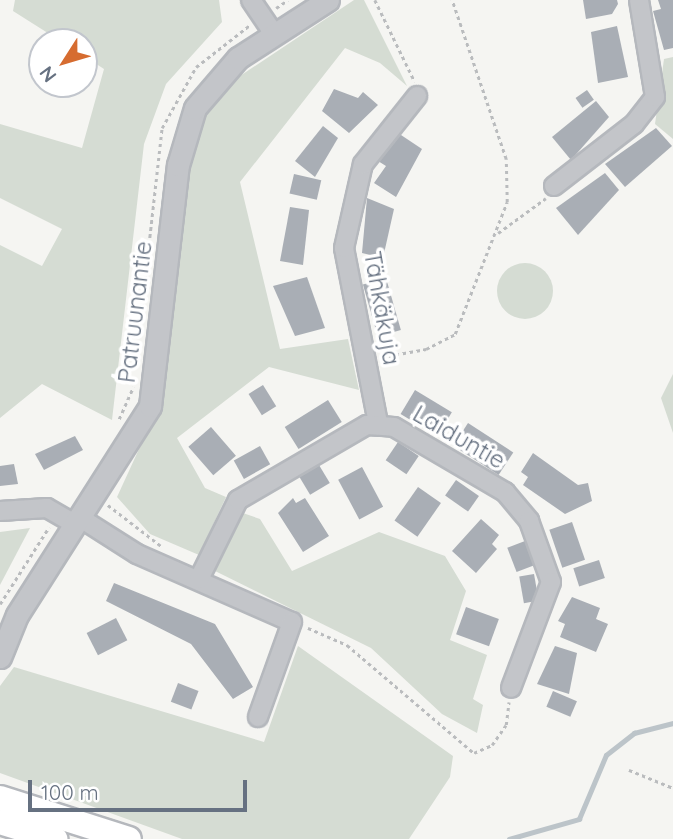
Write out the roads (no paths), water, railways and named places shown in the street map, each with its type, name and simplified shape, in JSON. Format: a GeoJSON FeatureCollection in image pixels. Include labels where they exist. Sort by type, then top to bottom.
{"type":"FeatureCollection","features":[{"type":"Feature","properties":{"kind":"main road"},"geometry":{"type":"LineString","coordinates":[[0,798],[129,839]]}},
{"type":"Feature","properties":{"kind":"main road"},"geometry":{"type":"LineString","coordinates":[[0,822],[55,839]]}},
{"type":"Feature","properties":{"kind":"street"},"geometry":{"type":"LineString","coordinates":[[251,0],[268,25]]}},
{"type":"Feature","properties":{"kind":"street","name":"Patruunantie"},"geometry":{"type":"LineString","coordinates":[[0,657],[16,615],[134,439],[156,379],[183,134],[214,81],[268,25],[328,0]]}},
{"type":"Feature","properties":{"kind":"street"},"geometry":{"type":"LineString","coordinates":[[554,186],[634,124],[655,97],[639,0]]}},
{"type":"Feature","properties":{"kind":"street","name":"Tähkäkuja"},"geometry":{"type":"LineString","coordinates":[[378,423],[346,276],[355,183],[401,110],[417,96]]}},
{"type":"Feature","properties":{"kind":"street","name":"Laiduntie"},"geometry":{"type":"LineString","coordinates":[[199,579],[238,500],[378,423],[505,492],[529,521],[551,582],[511,688]]}},
{"type":"Feature","properties":{"kind":"street"},"geometry":{"type":"LineString","coordinates":[[0,511],[58,512],[137,554],[292,621],[258,717]]}},
{"type":"Feature","properties":{"kind":"waterway"},"geometry":{"type":"LineString","coordinates":[[509,839],[579,819],[606,755],[634,733],[673,723]]}}]}
